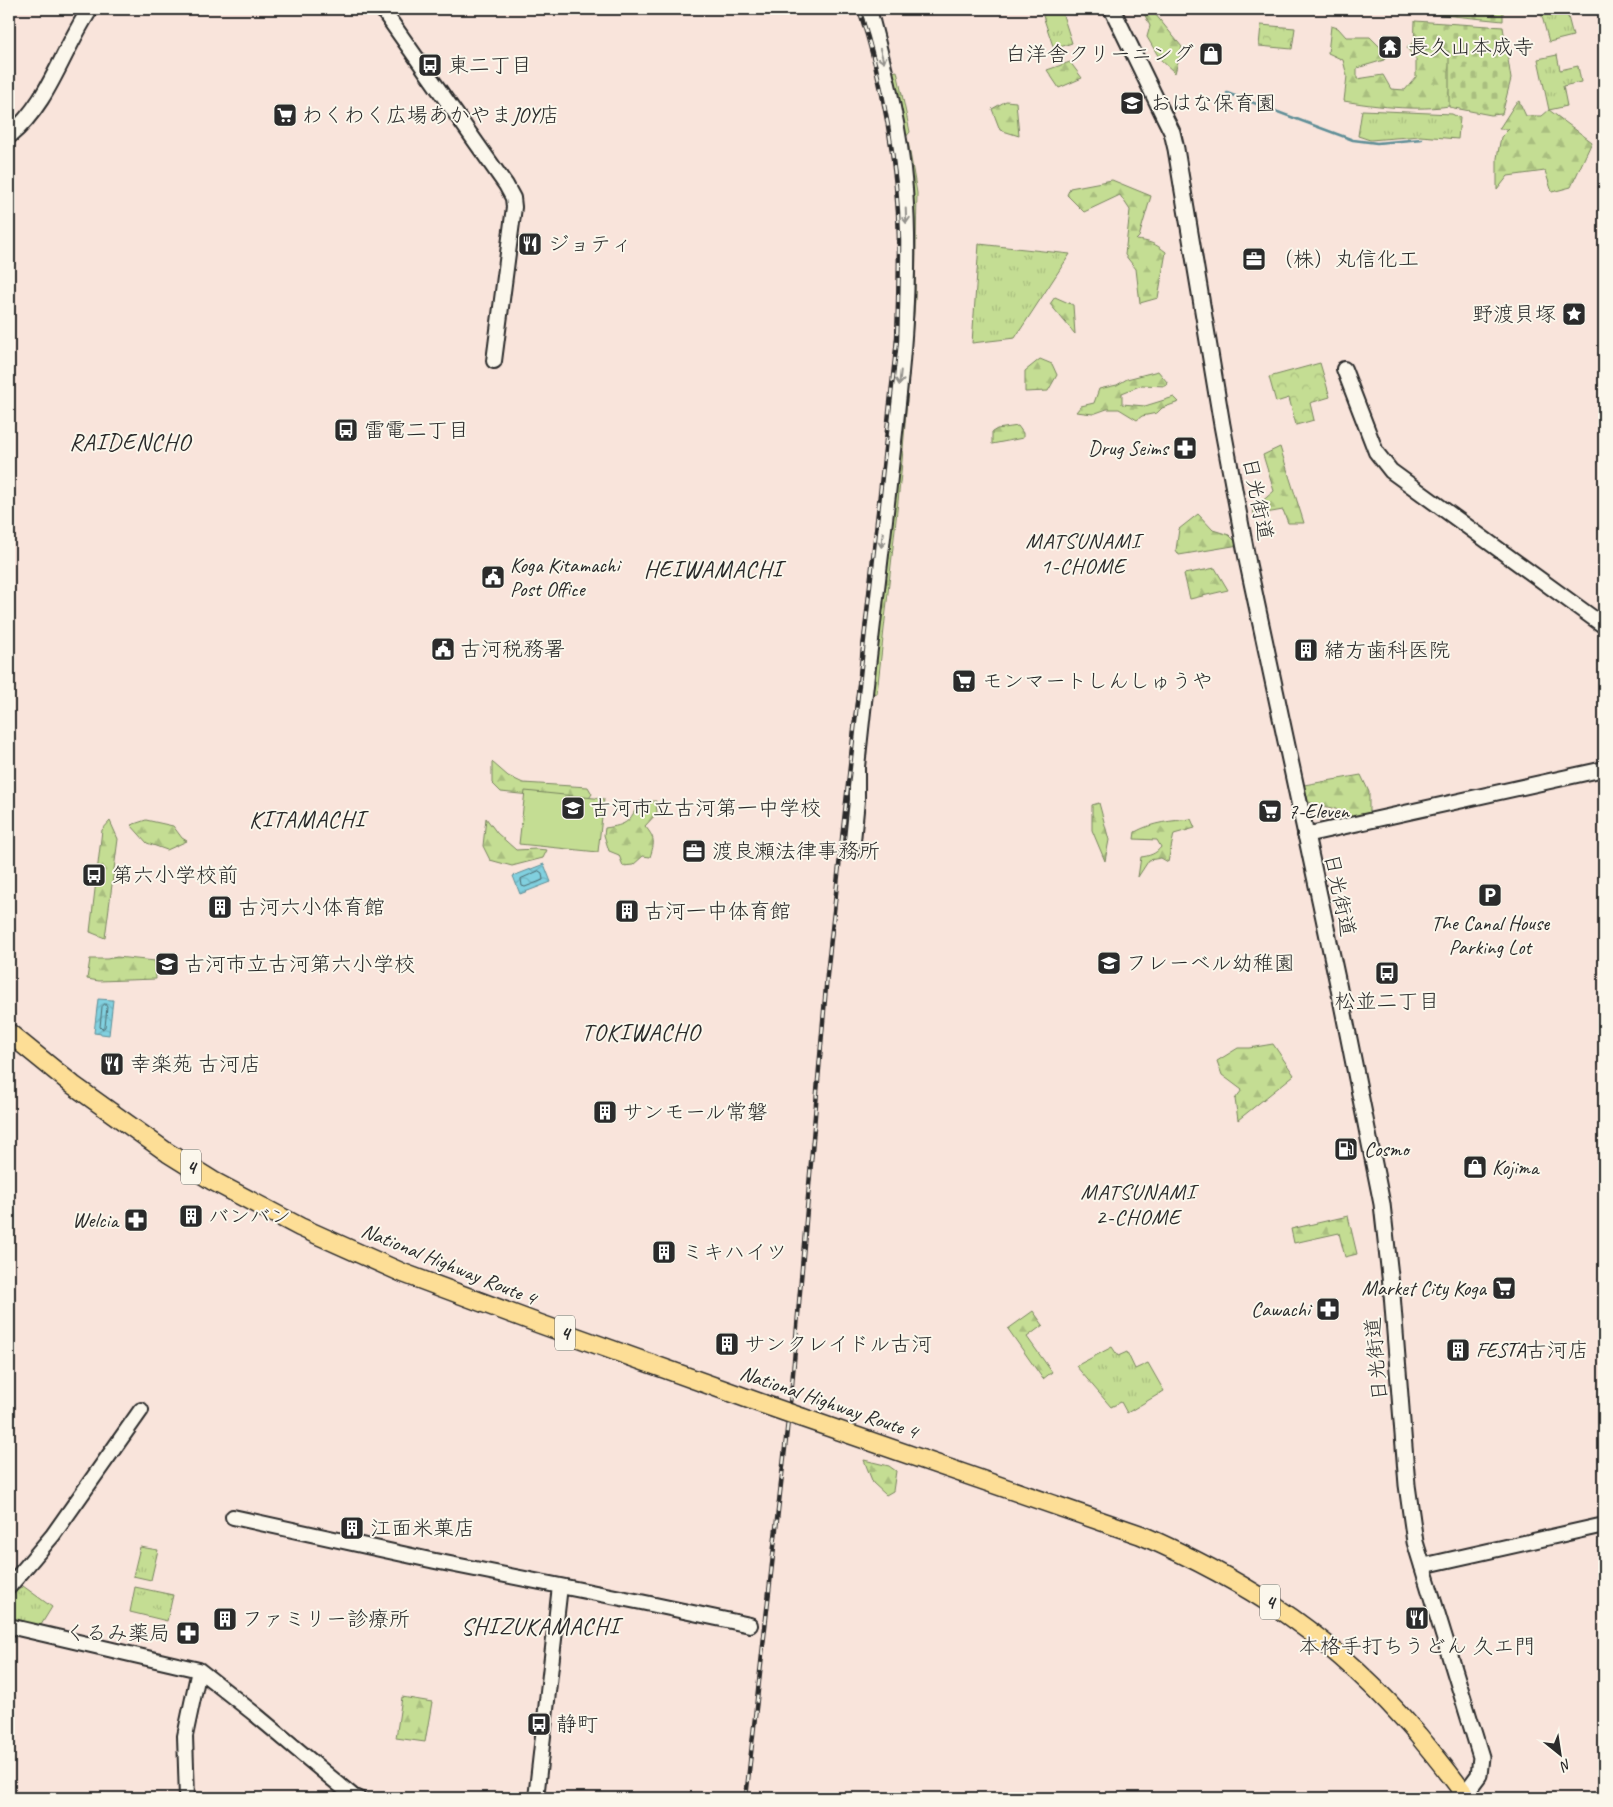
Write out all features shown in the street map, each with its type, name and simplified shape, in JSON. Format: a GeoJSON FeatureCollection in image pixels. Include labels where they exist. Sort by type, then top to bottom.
{"type":"FeatureCollection","features":[{"type":"Feature","properties":{"kind":"highway","name":"National Highway Route 4"},"geometry":{"type":"LineString","coordinates":[[9,1032],[73,1084],[168,1153],[239,1195],[300,1227],[421,1280],[763,1404],[1141,1535],[1188,1556],[1239,1583],[1298,1622],[1338,1653],[1371,1684],[1425,1744],[1465,1796]]}},
{"type":"Feature","properties":{"kind":"main road"},"geometry":{"type":"LineString","coordinates":[[9,136],[30,116],[43,97],[90,9]]}},
{"type":"Feature","properties":{"kind":"main road","name":"日光街道"},"geometry":{"type":"LineString","coordinates":[[1112,9],[1166,120],[1174,141],[1222,425],[1248,564],[1338,986],[1382,1204],[1392,1294],[1407,1485],[1413,1533],[1481,1758],[1479,1775],[1465,1796]]}},
{"type":"Feature","properties":{"kind":"street"},"geometry":{"type":"LineString","coordinates":[[382,9],[506,185],[513,198],[514,206],[494,361]]}},
{"type":"Feature","properties":{"kind":"street"},"geometry":{"type":"LineString","coordinates":[[852,851],[857,800],[857,767],[903,351],[908,269],[905,190],[901,149],[888,81],[869,9]]}},
{"type":"Feature","properties":{"kind":"street"},"geometry":{"type":"LineString","coordinates":[[1344,369],[1376,452],[1391,471],[1604,626]]}},
{"type":"Feature","properties":{"kind":"street"},"geometry":{"type":"LineString","coordinates":[[1305,835],[1604,770]]}},
{"type":"Feature","properties":{"kind":"street"},"geometry":{"type":"LineString","coordinates":[[9,1587],[28,1567],[53,1535],[141,1410]]}},
{"type":"Feature","properties":{"kind":"street"},"geometry":{"type":"LineString","coordinates":[[233,1517],[417,1557],[750,1625]]}},
{"type":"Feature","properties":{"kind":"street"},"geometry":{"type":"LineString","coordinates":[[1422,1566],[1604,1525]]}},
{"type":"Feature","properties":{"kind":"street"},"geometry":{"type":"LineString","coordinates":[[536,1798],[560,1586]]}},
{"type":"Feature","properties":{"kind":"street"},"geometry":{"type":"LineString","coordinates":[[9,1626],[199,1670],[249,1709],[354,1797],[358,1798]]}},
{"type":"Feature","properties":{"kind":"street"},"geometry":{"type":"LineString","coordinates":[[187,1798],[185,1736],[199,1670]]}},
{"type":"Feature","properties":{"kind":"green space"},"geometry":{"type":"Polygon","coordinates":[[[1052,9],[1061,9],[1072,43],[1054,49],[1043,16],[1052,9]]]}},
{"type":"Feature","properties":{"kind":"green space"},"geometry":{"type":"Polygon","coordinates":[[[1142,9],[1151,9],[1182,47],[1175,73],[1160,59],[1147,37],[1150,26],[1142,9]]]}},
{"type":"Feature","properties":{"kind":"green space"},"geometry":{"type":"Polygon","coordinates":[[[1404,9],[1503,9],[1503,21],[1404,11],[1404,9]]]}},
{"type":"Feature","properties":{"kind":"green space"},"geometry":{"type":"Polygon","coordinates":[[[1540,9],[1566,9],[1573,36],[1549,42],[1540,9]]]}},
{"type":"Feature","properties":{"kind":"green space"},"geometry":{"type":"Polygon","coordinates":[[[1415,21],[1503,27],[1511,79],[1502,114],[1491,115],[1449,107],[1449,51],[1414,49],[1415,21]]]}},
{"type":"Feature","properties":{"kind":"green space"},"geometry":{"type":"Polygon","coordinates":[[[1261,25],[1295,28],[1292,49],[1259,46],[1261,25]]]}},
{"type":"Feature","properties":{"kind":"green space"},"geometry":{"type":"Polygon","coordinates":[[[1331,26],[1338,28],[1346,37],[1370,37],[1387,54],[1384,60],[1357,68],[1357,79],[1383,75],[1391,89],[1405,90],[1416,77],[1416,59],[1407,48],[1412,43],[1437,42],[1459,57],[1459,104],[1432,108],[1402,108],[1344,101],[1347,76],[1343,60],[1328,53],[1331,26]]]}},
{"type":"Feature","properties":{"kind":"green space"},"geometry":{"type":"Polygon","coordinates":[[[1557,55],[1560,70],[1578,66],[1581,82],[1563,86],[1567,106],[1549,110],[1538,59],[1557,55]]]}},
{"type":"Feature","properties":{"kind":"green space"},"geometry":{"type":"Polygon","coordinates":[[[1070,62],[1082,78],[1059,88],[1047,70],[1070,62]]]}},
{"type":"Feature","properties":{"kind":"green space"},"geometry":{"type":"Polygon","coordinates":[[[897,71],[910,132],[900,144],[887,73],[897,71]]]}},
{"type":"Feature","properties":{"kind":"green space"},"geometry":{"type":"Polygon","coordinates":[[[1006,101],[1016,102],[1019,136],[1000,130],[992,109],[1006,101]]]}},
{"type":"Feature","properties":{"kind":"green space"},"geometry":{"type":"Polygon","coordinates":[[[1519,101],[1526,116],[1542,116],[1549,110],[1592,142],[1571,187],[1552,192],[1545,171],[1508,176],[1497,190],[1497,158],[1501,137],[1509,129],[1499,129],[1515,104],[1519,101]]]}},
{"type":"Feature","properties":{"kind":"green space"},"geometry":{"type":"Polygon","coordinates":[[[1362,110],[1452,114],[1460,118],[1458,139],[1420,136],[1370,140],[1358,136],[1362,110]]]}},
{"type":"Feature","properties":{"kind":"green space"},"geometry":{"type":"Polygon","coordinates":[[[908,141],[917,193],[915,300],[901,474],[877,693],[865,695],[903,351],[901,149],[908,141]]]}},
{"type":"Feature","properties":{"kind":"green space"},"geometry":{"type":"Polygon","coordinates":[[[1112,180],[1151,196],[1139,237],[1136,240],[1152,243],[1166,252],[1158,298],[1140,303],[1136,269],[1125,255],[1130,210],[1120,195],[1084,212],[1067,195],[1070,188],[1112,180]]]}},
{"type":"Feature","properties":{"kind":"green space"},"geometry":{"type":"Polygon","coordinates":[[[979,244],[1070,254],[1015,338],[972,343],[979,244]]]}},
{"type":"Feature","properties":{"kind":"green space"},"geometry":{"type":"Polygon","coordinates":[[[1055,297],[1073,305],[1075,334],[1050,304],[1055,297]]]}},
{"type":"Feature","properties":{"kind":"green space"},"geometry":{"type":"Polygon","coordinates":[[[1040,359],[1052,364],[1057,375],[1048,391],[1025,392],[1025,371],[1040,359]]]}},
{"type":"Feature","properties":{"kind":"green space"},"geometry":{"type":"Polygon","coordinates":[[[1320,363],[1330,397],[1310,403],[1314,420],[1296,425],[1289,398],[1276,402],[1269,377],[1320,363]]]}},
{"type":"Feature","properties":{"kind":"green space"},"geometry":{"type":"Polygon","coordinates":[[[1158,371],[1167,382],[1166,386],[1142,385],[1122,393],[1122,404],[1145,406],[1174,397],[1179,402],[1162,408],[1157,413],[1142,416],[1137,420],[1119,409],[1107,409],[1093,414],[1076,412],[1081,406],[1094,403],[1099,389],[1158,371]]]}},
{"type":"Feature","properties":{"kind":"green space"},"geometry":{"type":"Polygon","coordinates":[[[1018,426],[1023,433],[1023,438],[992,444],[992,432],[997,429],[1018,426]]]}},
{"type":"Feature","properties":{"kind":"green space"},"geometry":{"type":"Polygon","coordinates":[[[1280,447],[1304,523],[1288,523],[1283,510],[1254,515],[1253,509],[1274,491],[1263,455],[1280,447]]]}},
{"type":"Feature","properties":{"kind":"green space"},"geometry":{"type":"Polygon","coordinates":[[[1198,514],[1213,530],[1229,535],[1239,545],[1179,555],[1176,550],[1179,529],[1198,514]]]}},
{"type":"Feature","properties":{"kind":"green space"},"geometry":{"type":"Polygon","coordinates":[[[1215,568],[1228,590],[1190,599],[1184,574],[1215,568]]]}},
{"type":"Feature","properties":{"kind":"green space"},"geometry":{"type":"Polygon","coordinates":[[[492,762],[508,776],[523,783],[588,787],[592,794],[587,801],[501,792],[492,783],[492,762]]]}},
{"type":"Feature","properties":{"kind":"green space"},"geometry":{"type":"Polygon","coordinates":[[[1361,775],[1369,792],[1369,817],[1346,820],[1336,809],[1308,802],[1304,785],[1361,775]]]}},
{"type":"Feature","properties":{"kind":"green space"},"geometry":{"type":"Polygon","coordinates":[[[525,791],[604,799],[598,852],[519,844],[525,791]]]}},
{"type":"Feature","properties":{"kind":"green space"},"geometry":{"type":"Polygon","coordinates":[[[656,801],[657,813],[645,826],[653,840],[650,857],[643,856],[633,865],[623,866],[619,855],[609,851],[604,835],[605,828],[623,824],[627,821],[639,802],[656,801]]]}},
{"type":"Feature","properties":{"kind":"green space"},"geometry":{"type":"Polygon","coordinates":[[[1099,803],[1109,840],[1105,861],[1092,830],[1092,805],[1099,803]]]}},
{"type":"Feature","properties":{"kind":"green space"},"geometry":{"type":"Polygon","coordinates":[[[486,818],[497,833],[516,850],[547,850],[543,858],[512,866],[490,860],[483,846],[486,818]]]}},
{"type":"Feature","properties":{"kind":"green space"},"geometry":{"type":"Polygon","coordinates":[[[1191,819],[1195,828],[1174,834],[1168,862],[1161,858],[1149,860],[1138,877],[1141,857],[1152,854],[1161,847],[1157,840],[1134,839],[1135,832],[1155,824],[1191,819]]]}},
{"type":"Feature","properties":{"kind":"green space"},"geometry":{"type":"Polygon","coordinates":[[[146,820],[173,826],[182,838],[187,841],[167,850],[147,843],[131,825],[146,820]]]}},
{"type":"Feature","properties":{"kind":"green space"},"geometry":{"type":"Polygon","coordinates":[[[110,821],[118,839],[105,938],[90,932],[102,830],[110,821]]]}},
{"type":"Feature","properties":{"kind":"green space"},"geometry":{"type":"Polygon","coordinates":[[[117,957],[155,961],[156,979],[99,981],[87,979],[90,959],[117,957]]]}},
{"type":"Feature","properties":{"kind":"green space"},"geometry":{"type":"Polygon","coordinates":[[[1273,1044],[1294,1075],[1238,1120],[1235,1099],[1242,1090],[1222,1075],[1217,1061],[1238,1048],[1273,1044]]]}},
{"type":"Feature","properties":{"kind":"green space"},"geometry":{"type":"Polygon","coordinates":[[[1348,1216],[1357,1254],[1345,1257],[1339,1233],[1294,1243],[1291,1229],[1348,1216]]]}},
{"type":"Feature","properties":{"kind":"green space"},"geometry":{"type":"Polygon","coordinates":[[[1033,1311],[1043,1325],[1027,1337],[1052,1372],[1043,1379],[1008,1329],[1033,1311]]]}},
{"type":"Feature","properties":{"kind":"green space"},"geometry":{"type":"Polygon","coordinates":[[[1112,1347],[1118,1356],[1127,1352],[1135,1369],[1148,1363],[1164,1391],[1127,1413],[1121,1402],[1111,1407],[1076,1366],[1112,1347]]]}},
{"type":"Feature","properties":{"kind":"green space"},"geometry":{"type":"Polygon","coordinates":[[[864,1460],[889,1466],[896,1471],[893,1491],[886,1495],[873,1483],[864,1460]]]}},
{"type":"Feature","properties":{"kind":"green space"},"geometry":{"type":"Polygon","coordinates":[[[140,1547],[158,1550],[151,1580],[133,1576],[140,1547]]]}},
{"type":"Feature","properties":{"kind":"green space"},"geometry":{"type":"Polygon","coordinates":[[[23,1586],[52,1607],[41,1625],[9,1620],[9,1598],[23,1586]]]}},
{"type":"Feature","properties":{"kind":"green space"},"geometry":{"type":"Polygon","coordinates":[[[135,1587],[173,1595],[167,1621],[130,1612],[135,1587]]]}},
{"type":"Feature","properties":{"kind":"green space"},"geometry":{"type":"Polygon","coordinates":[[[402,1697],[432,1702],[425,1742],[396,1738],[402,1697]]]}},
{"type":"Feature","properties":{"kind":"water"},"geometry":{"type":"Polygon","coordinates":[[[544,864],[551,882],[520,894],[513,876],[544,864]]]}},
{"type":"Feature","properties":{"kind":"water"},"geometry":{"type":"Polygon","coordinates":[[[98,999],[113,1000],[109,1035],[94,1033],[98,999]]]}},
{"type":"Feature","properties":{"kind":"waterway"},"geometry":{"type":"LineString","coordinates":[[1227,93],[1353,140],[1377,143],[1422,139]]}},
{"type":"Feature","properties":{"kind":"railway"},"geometry":{"type":"LineString","coordinates":[[746,1798],[792,1385],[827,975],[897,340],[899,241],[896,183],[882,94],[859,9]]}},
{"type":"Feature","properties":{"kind":"place","name":"長久山本成寺"},"geometry":{"type":"Point","coordinates":[1390,47]}},
{"type":"Feature","properties":{"kind":"place","name":"白洋舎クリーニング"},"geometry":{"type":"Point","coordinates":[1211,54]}},
{"type":"Feature","properties":{"kind":"place","name":"東二丁目"},"geometry":{"type":"Point","coordinates":[430,65]}},
{"type":"Feature","properties":{"kind":"place","name":"おはな保育園"},"geometry":{"type":"Point","coordinates":[1132,103]}},
{"type":"Feature","properties":{"kind":"place","name":"わくわく広場あかやまJOY店"},"geometry":{"type":"Point","coordinates":[285,115]}},
{"type":"Feature","properties":{"kind":"place","name":"ジョティ"},"geometry":{"type":"Point","coordinates":[530,244]}},
{"type":"Feature","properties":{"kind":"place","name":"（株）丸信化工"},"geometry":{"type":"Point","coordinates":[1254,259]}},
{"type":"Feature","properties":{"kind":"place","name":"野渡貝塚"},"geometry":{"type":"Point","coordinates":[1574,314]}},
{"type":"Feature","properties":{"kind":"place","name":"雷電二丁目"},"geometry":{"type":"Point","coordinates":[346,430]}},
{"type":"Feature","properties":{"kind":"place","name":"Drug Seims"},"geometry":{"type":"Point","coordinates":[1185,448]}},
{"type":"Feature","properties":{"kind":"place","name":"Koga Kitamachi Post Office"},"geometry":{"type":"Point","coordinates":[493,577]}},
{"type":"Feature","properties":{"kind":"place","name":"古河税務署"},"geometry":{"type":"Point","coordinates":[443,649]}},
{"type":"Feature","properties":{"kind":"place","name":"緒方歯科医院"},"geometry":{"type":"Point","coordinates":[1306,650]}},
{"type":"Feature","properties":{"kind":"place","name":"モンマートしんしゅうや"},"geometry":{"type":"Point","coordinates":[964,681]}},
{"type":"Feature","properties":{"kind":"place","name":"古河市立古河第一中学校"},"geometry":{"type":"Point","coordinates":[573,808]}},
{"type":"Feature","properties":{"kind":"place","name":"7-Eleven"},"geometry":{"type":"Point","coordinates":[1270,811]}},
{"type":"Feature","properties":{"kind":"place","name":"渡良瀬法律事務所"},"geometry":{"type":"Point","coordinates":[694,851]}},
{"type":"Feature","properties":{"kind":"place","name":"第六小学校前"},"geometry":{"type":"Point","coordinates":[94,875]}},
{"type":"Feature","properties":{"kind":"place","name":"The Canal House Parking Lot"},"geometry":{"type":"Point","coordinates":[1490,895]}},
{"type":"Feature","properties":{"kind":"place","name":"古河六小体育館"},"geometry":{"type":"Point","coordinates":[220,907]}},
{"type":"Feature","properties":{"kind":"place","name":"古河一中体育館"},"geometry":{"type":"Point","coordinates":[627,911]}},
{"type":"Feature","properties":{"kind":"place","name":"フレーベル幼稚園"},"geometry":{"type":"Point","coordinates":[1109,963]}},
{"type":"Feature","properties":{"kind":"place","name":"古河市立古河第六小学校"},"geometry":{"type":"Point","coordinates":[167,964]}},
{"type":"Feature","properties":{"kind":"place","name":"松並二丁目"},"geometry":{"type":"Point","coordinates":[1387,973]}},
{"type":"Feature","properties":{"kind":"place","name":"幸楽苑 古河店"},"geometry":{"type":"Point","coordinates":[112,1064]}},
{"type":"Feature","properties":{"kind":"place","name":"サンモール常磐"},"geometry":{"type":"Point","coordinates":[605,1112]}},
{"type":"Feature","properties":{"kind":"place","name":"Cosmo"},"geometry":{"type":"Point","coordinates":[1346,1149]}},
{"type":"Feature","properties":{"kind":"place","name":"Kojima"},"geometry":{"type":"Point","coordinates":[1475,1167]}},
{"type":"Feature","properties":{"kind":"place","name":"バンバン"},"geometry":{"type":"Point","coordinates":[191,1216]}},
{"type":"Feature","properties":{"kind":"place","name":"Welcia"},"geometry":{"type":"Point","coordinates":[136,1220]}},
{"type":"Feature","properties":{"kind":"place","name":"ミキハイツ"},"geometry":{"type":"Point","coordinates":[664,1252]}},
{"type":"Feature","properties":{"kind":"place","name":"Market City Koga"},"geometry":{"type":"Point","coordinates":[1504,1288]}},
{"type":"Feature","properties":{"kind":"place","name":"Cawachi"},"geometry":{"type":"Point","coordinates":[1328,1309]}},
{"type":"Feature","properties":{"kind":"place","name":"サンクレイドル古河"},"geometry":{"type":"Point","coordinates":[727,1344]}},
{"type":"Feature","properties":{"kind":"place","name":"FESTA古河店"},"geometry":{"type":"Point","coordinates":[1458,1350]}},
{"type":"Feature","properties":{"kind":"place","name":"江面米菓店"},"geometry":{"type":"Point","coordinates":[352,1528]}},
{"type":"Feature","properties":{"kind":"place","name":"本格手打ちうどん 久エ門"},"geometry":{"type":"Point","coordinates":[1417,1618]}},
{"type":"Feature","properties":{"kind":"place","name":"ファミリー診療所"},"geometry":{"type":"Point","coordinates":[225,1619]}},
{"type":"Feature","properties":{"kind":"place","name":"くるみ薬局"},"geometry":{"type":"Point","coordinates":[188,1633]}},
{"type":"Feature","properties":{"kind":"place","name":"静町"},"geometry":{"type":"Point","coordinates":[539,1724]}},
{"type":"Feature","properties":{"kind":"district","name":"RAIDENCHO"},"geometry":{"type":"Point","coordinates":[130,442]}},
{"type":"Feature","properties":{"kind":"district","name":"MATSUNAMI 1-CHOME"},"geometry":{"type":"Point","coordinates":[1083,554]}},
{"type":"Feature","properties":{"kind":"district","name":"HEIWAMACHI"},"geometry":{"type":"Point","coordinates":[713,569]}},
{"type":"Feature","properties":{"kind":"district","name":"KITAMACHI"},"geometry":{"type":"Point","coordinates":[307,819]}},
{"type":"Feature","properties":{"kind":"district","name":"TOKIWACHO"},"geometry":{"type":"Point","coordinates":[641,1032]}},
{"type":"Feature","properties":{"kind":"district","name":"MATSUNAMI 2-CHOME"},"geometry":{"type":"Point","coordinates":[1138,1204]}},
{"type":"Feature","properties":{"kind":"district","name":"SHIZUKAMACHI"},"geometry":{"type":"Point","coordinates":[540,1626]}}]}
